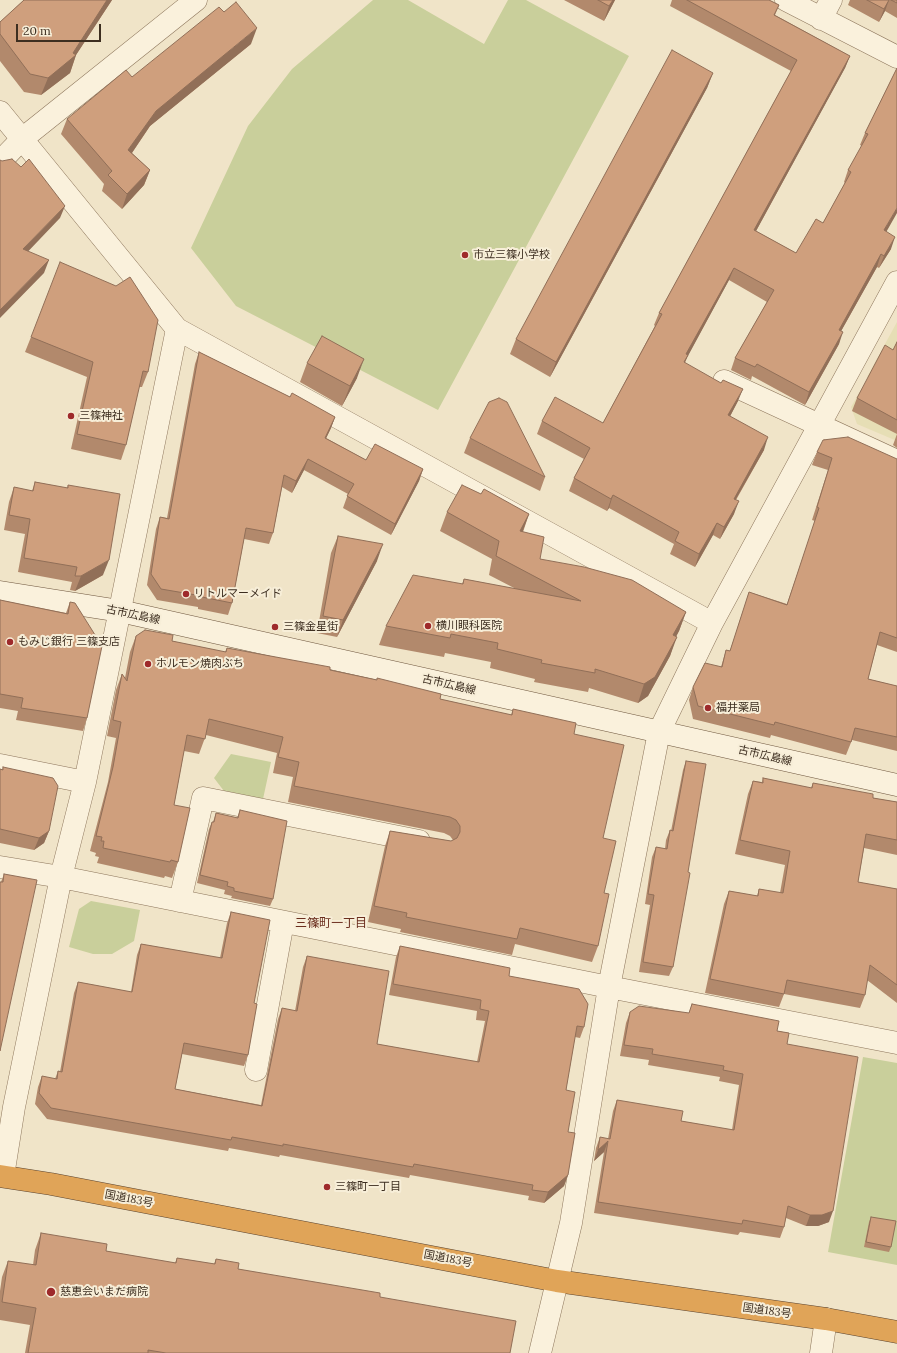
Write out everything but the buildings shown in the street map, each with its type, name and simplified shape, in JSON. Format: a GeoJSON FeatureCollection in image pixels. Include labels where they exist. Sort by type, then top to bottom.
{"type":"FeatureCollection","features":[{"type":"Feature","properties":{"kind":"highway","name":"国道183号"},"geometry":{"type":"LineString","coordinates":[[0,1179],[59,1185],[557,1282],[826,1319],[897,1332]]}},
{"type":"Feature","properties":{"kind":"street"},"geometry":{"type":"LineString","coordinates":[[0,162],[22,139],[196,0]]}},
{"type":"Feature","properties":{"kind":"street"},"geometry":{"type":"LineString","coordinates":[[786,0],[826,9],[897,57]]}},
{"type":"Feature","properties":{"kind":"street"},"geometry":{"type":"LineString","coordinates":[[0,112],[176,329],[712,623]]}},
{"type":"Feature","properties":{"kind":"street"},"geometry":{"type":"LineString","coordinates":[[540,1353],[571,1223],[609,987],[659,732],[712,623],[897,282]]}},
{"type":"Feature","properties":{"kind":"street"},"geometry":{"type":"LineString","coordinates":[[0,1179],[61,877],[85,782],[176,329]]}},
{"type":"Feature","properties":{"kind":"street"},"geometry":{"type":"LineString","coordinates":[[724,381],[897,461]]}},
{"type":"Feature","properties":{"kind":"street","name":"古市広島線"},"geometry":{"type":"LineString","coordinates":[[0,592],[120,611],[897,785]]}},
{"type":"Feature","properties":{"kind":"street"},"geometry":{"type":"LineString","coordinates":[[0,765],[85,782]]}},
{"type":"Feature","properties":{"kind":"street"},"geometry":{"type":"LineString","coordinates":[[180,901],[202,798],[442,845]]}},
{"type":"Feature","properties":{"kind":"street"},"geometry":{"type":"LineString","coordinates":[[0,867],[61,877],[897,1043]]}},
{"type":"Feature","properties":{"kind":"street"},"geometry":{"type":"LineString","coordinates":[[256,1070],[283,922]]}},
{"type":"Feature","properties":{"kind":"street"},"geometry":{"type":"LineString","coordinates":[[820,1353],[826,1319]]}},
{"type":"Feature","properties":{"kind":"shaded area"},"geometry":{"type":"Polygon","coordinates":[[[897,322],[897,391],[867,377],[897,322]]]}},
{"type":"Feature","properties":{"kind":"shaded area"},"geometry":{"type":"Polygon","coordinates":[[[866,381],[897,396],[897,441],[857,424],[851,407],[866,381]]]}},
{"type":"Feature","properties":{"kind":"green space"},"geometry":{"type":"Polygon","coordinates":[[[373,0],[408,0],[484,44],[508,0],[526,0],[629,56],[438,410],[236,306],[191,248],[248,126],[292,69],[373,0]]]}},
{"type":"Feature","properties":{"kind":"green space"},"geometry":{"type":"Polygon","coordinates":[[[231,754],[271,762],[263,799],[224,791],[214,778],[231,754]]]}},
{"type":"Feature","properties":{"kind":"green space"},"geometry":{"type":"Polygon","coordinates":[[[91,901],[140,910],[134,941],[112,954],[93,954],[69,947],[79,909],[91,901]]]}},
{"type":"Feature","properties":{"kind":"green space"},"geometry":{"type":"Polygon","coordinates":[[[863,1057],[897,1063],[897,1265],[828,1252],[863,1057]]]}},
{"type":"Feature","properties":{"kind":"place","name":"市立三篠小学校"},"geometry":{"type":"Point","coordinates":[465,255]}},
{"type":"Feature","properties":{"kind":"place","name":"三篠神社"},"geometry":{"type":"Point","coordinates":[71,416]}},
{"type":"Feature","properties":{"kind":"place","name":"リトルマーメイド"},"geometry":{"type":"Point","coordinates":[186,594]}},
{"type":"Feature","properties":{"kind":"place","name":"横川眼科医院"},"geometry":{"type":"Point","coordinates":[428,626]}},
{"type":"Feature","properties":{"kind":"place","name":"三篠金星街"},"geometry":{"type":"Point","coordinates":[275,627]}},
{"type":"Feature","properties":{"kind":"place","name":"もみじ銀行 三篠支店"},"geometry":{"type":"Point","coordinates":[10,642]}},
{"type":"Feature","properties":{"kind":"place","name":"ホルモン焼肉ぶち"},"geometry":{"type":"Point","coordinates":[148,664]}},
{"type":"Feature","properties":{"kind":"place","name":"福井薬局"},"geometry":{"type":"Point","coordinates":[708,708]}},
{"type":"Feature","properties":{"kind":"place","name":"三篠町一丁目"},"geometry":{"type":"Point","coordinates":[327,1187]}},
{"type":"Feature","properties":{"kind":"place","name":"慈恵会いまだ病院"},"geometry":{"type":"Point","coordinates":[51,1292]}},
{"type":"Feature","properties":{"kind":"district","name":"三篠町一丁目"},"geometry":{"type":"Point","coordinates":[331,924]}}]}
